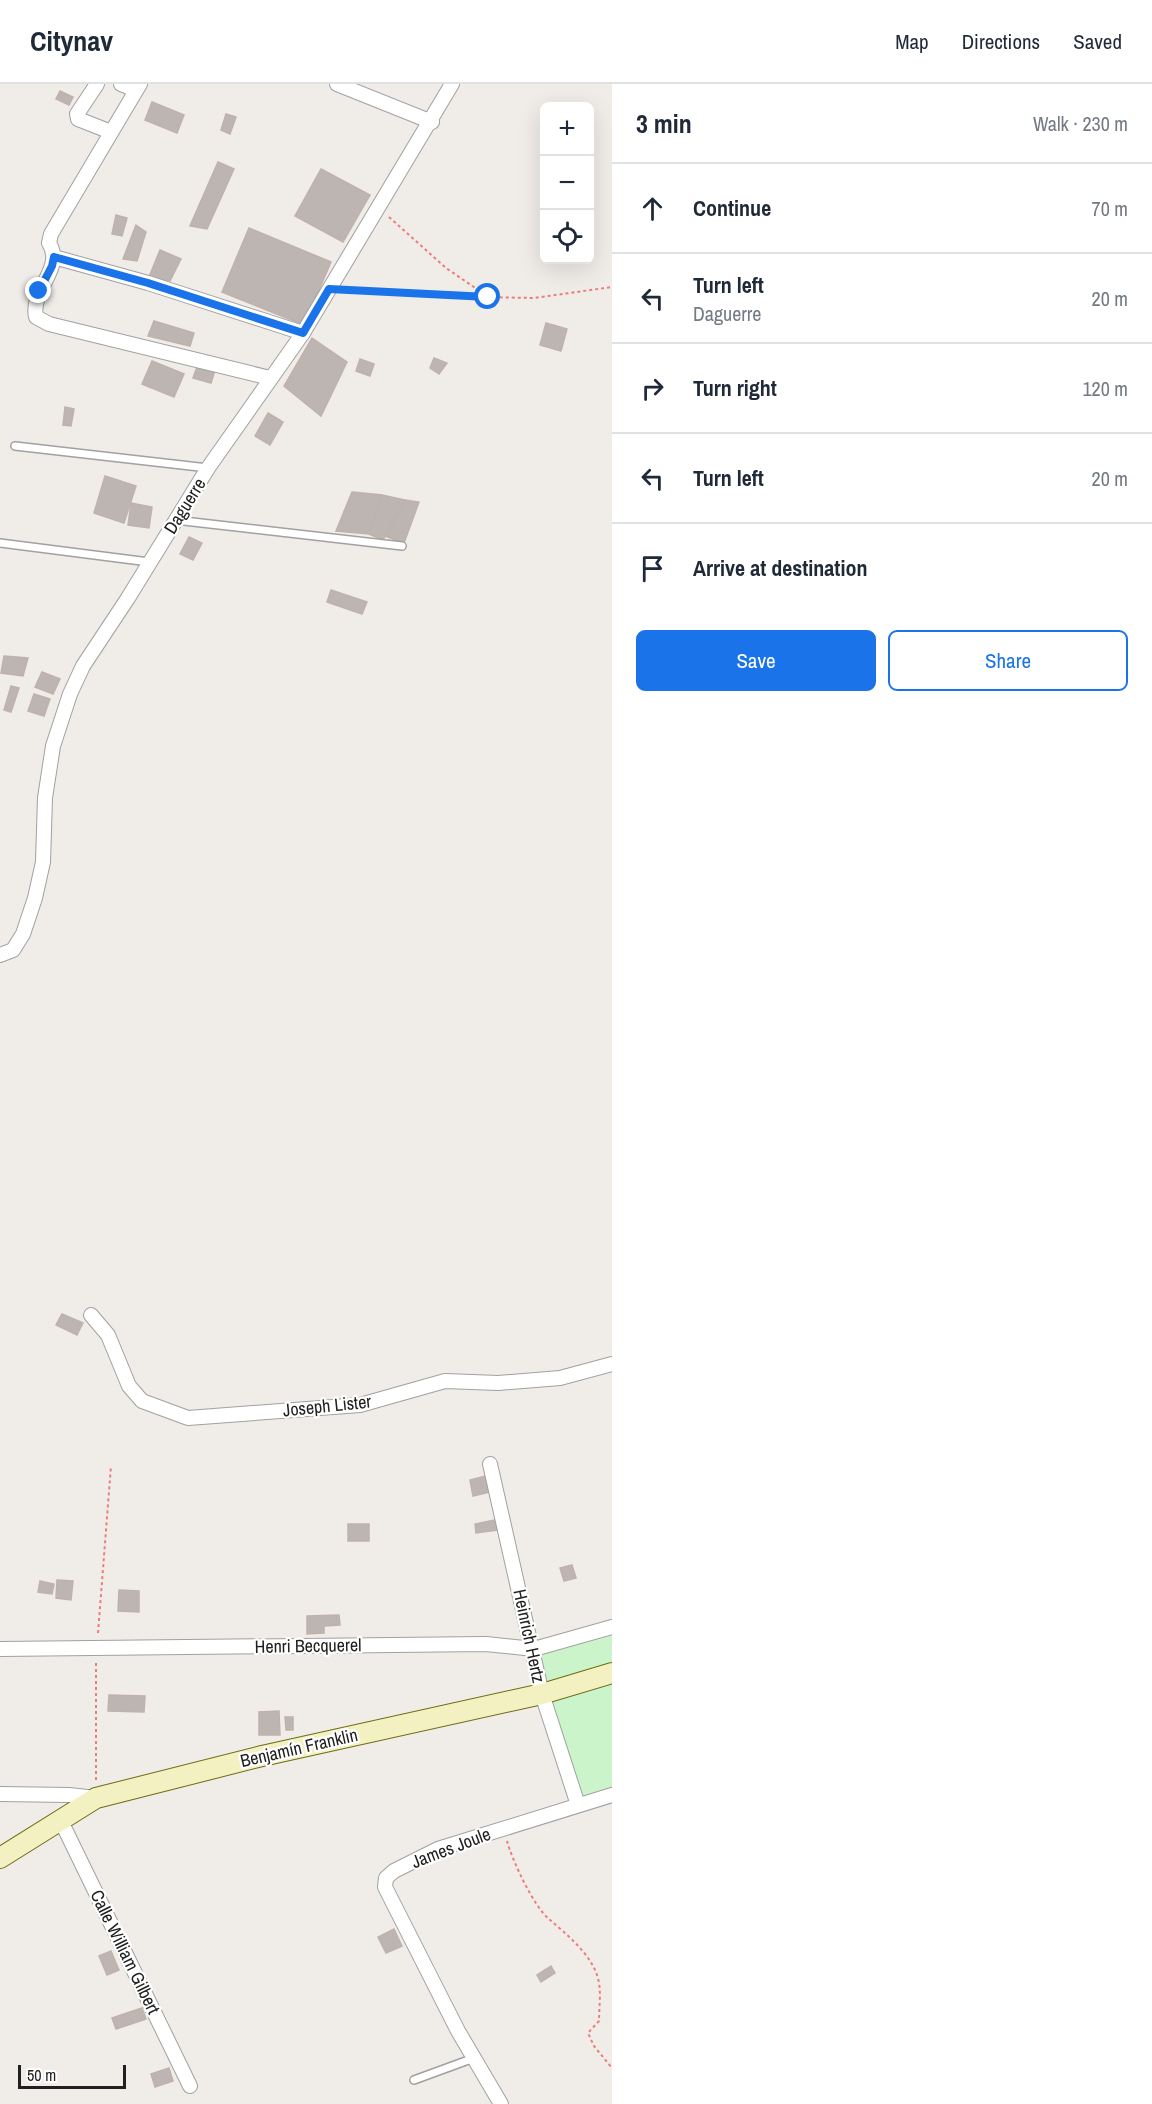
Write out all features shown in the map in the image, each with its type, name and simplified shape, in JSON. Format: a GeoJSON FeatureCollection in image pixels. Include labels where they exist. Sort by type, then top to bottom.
{"type":"FeatureCollection","features":[{"type":"Feature","properties":{"kind":"street"},"geometry":{"type":"LineString","coordinates":[[97,84],[77,114],[78,119],[111,132]]}},
{"type":"Feature","properties":{"kind":"street"},"geometry":{"type":"LineString","coordinates":[[121,84],[138,87],[51,234],[49,243],[54,257],[52,266],[34,301],[36,317],[40,320],[270,378]]}},
{"type":"Feature","properties":{"kind":"street"},"geometry":{"type":"LineString","coordinates":[[337,84],[432,122]]}},
{"type":"Feature","properties":{"kind":"street","name":"Daguerre"},"geometry":{"type":"LineString","coordinates":[[0,955],[13,950],[23,934],[35,898],[43,862],[45,798],[52,746],[70,694],[83,666],[208,468],[303,333],[453,84]]}},
{"type":"Feature","properties":{"kind":"street"},"geometry":{"type":"LineString","coordinates":[[54,257],[148,283],[303,333]]}},
{"type":"Feature","properties":{"kind":"street","name":"Joseph Lister"},"geometry":{"type":"LineString","coordinates":[[91,1315],[108,1335],[129,1386],[142,1401],[188,1418],[360,1405],[445,1381],[498,1383],[560,1378],[612,1364]]}},
{"type":"Feature","properties":{"kind":"street","name":"Heinrich Hertz"},"geometry":{"type":"LineString","coordinates":[[490,1464],[534,1649],[542,1694],[578,1805]]}},
{"type":"Feature","properties":{"kind":"street","name":"Henri Becquerel"},"geometry":{"type":"LineString","coordinates":[[0,1649],[97,1650],[280,1645],[486,1644],[534,1649],[612,1627]]}},
{"type":"Feature","properties":{"kind":"street","name":"Benjamín Franklin"},"geometry":{"type":"LineString","coordinates":[[0,1858],[96,1798],[262,1756],[542,1694],[612,1673]]}},
{"type":"Feature","properties":{"kind":"street"},"geometry":{"type":"LineString","coordinates":[[0,1794],[69,1795],[96,1798]]}},
{"type":"Feature","properties":{"kind":"street","name":"James Joule"},"geometry":{"type":"LineString","coordinates":[[474,2058],[385,1887],[386,1878],[394,1870],[438,1850],[612,1795]]}},
{"type":"Feature","properties":{"kind":"street","name":"Calle William Gilbert"},"geometry":{"type":"LineString","coordinates":[[60,1819],[190,2086]]}},
{"type":"Feature","properties":{"kind":"street"},"geometry":{"type":"LineString","coordinates":[[474,2058],[501,2104]]}},
{"type":"Feature","properties":{"kind":"lane"},"geometry":{"type":"LineString","coordinates":[[15,446],[208,468]]}},
{"type":"Feature","properties":{"kind":"lane"},"geometry":{"type":"LineString","coordinates":[[175,520],[402,546]]}},
{"type":"Feature","properties":{"kind":"lane"},"geometry":{"type":"LineString","coordinates":[[0,543],[149,562]]}},
{"type":"Feature","properties":{"kind":"lane"},"geometry":{"type":"LineString","coordinates":[[414,2080],[474,2058]]}},
{"type":"Feature","properties":{"kind":"path"},"geometry":{"type":"LineString","coordinates":[[377,208],[413,236],[446,268],[488,297]]}},
{"type":"Feature","properties":{"kind":"path"},"geometry":{"type":"LineString","coordinates":[[329,289],[534,298],[612,287]]}},
{"type":"Feature","properties":{"kind":"path"},"geometry":{"type":"LineString","coordinates":[[96,1798],[94,1700],[111,1466]]}},
{"type":"Feature","properties":{"kind":"path"},"geometry":{"type":"LineString","coordinates":[[504,1828],[514,1864],[543,1911],[567,1932],[592,1962],[598,1976],[600,1992],[599,2021],[588,2033],[594,2046],[612,2068]]}},
{"type":"Feature","properties":{"kind":"green space"},"geometry":{"type":"Polygon","coordinates":[[[612,1629],[612,1793],[581,1803],[536,1650],[612,1629]]]}},
{"type":"Feature","properties":{"kind":"building"},"geometry":{"type":"Polygon","coordinates":[[[60,91],[73,97],[69,105],[56,99],[60,91]]]}},
{"type":"Feature","properties":{"kind":"building"},"geometry":{"type":"Polygon","coordinates":[[[152,102],[184,115],[177,133],[145,120],[152,102]]]}},
{"type":"Feature","properties":{"kind":"building"},"geometry":{"type":"Polygon","coordinates":[[[226,114],[236,117],[230,134],[221,130],[226,114]]]}},
{"type":"Feature","properties":{"kind":"building"},"geometry":{"type":"Polygon","coordinates":[[[218,162],[234,169],[207,229],[190,226],[218,162]]]}},
{"type":"Feature","properties":{"kind":"building"},"geometry":{"type":"Polygon","coordinates":[[[321,169],[370,195],[343,242],[295,216],[321,169]]]}},
{"type":"Feature","properties":{"kind":"building"},"geometry":{"type":"Polygon","coordinates":[[[116,215],[127,218],[122,236],[112,234],[116,215]]]}},
{"type":"Feature","properties":{"kind":"building"},"geometry":{"type":"Polygon","coordinates":[[[136,225],[146,232],[137,261],[123,259],[136,225]]]}},
{"type":"Feature","properties":{"kind":"building"},"geometry":{"type":"Polygon","coordinates":[[[249,228],[331,262],[304,325],[222,292],[249,228]]]}},
{"type":"Feature","properties":{"kind":"building"},"geometry":{"type":"Polygon","coordinates":[[[160,250],[181,259],[170,281],[149,277],[160,250]]]}},
{"type":"Feature","properties":{"kind":"building"},"geometry":{"type":"Polygon","coordinates":[[[154,321],[194,333],[190,346],[148,336],[154,321]]]}},
{"type":"Feature","properties":{"kind":"building"},"geometry":{"type":"Polygon","coordinates":[[[546,323],[567,329],[561,351],[540,345],[546,323]]]}},
{"type":"Feature","properties":{"kind":"building"},"geometry":{"type":"Polygon","coordinates":[[[312,338],[347,362],[321,416],[284,386],[312,338]]]}},
{"type":"Feature","properties":{"kind":"building"},"geometry":{"type":"Polygon","coordinates":[[[434,358],[447,363],[439,374],[430,368],[434,358]]]}},
{"type":"Feature","properties":{"kind":"building"},"geometry":{"type":"Polygon","coordinates":[[[360,359],[374,364],[370,376],[356,371],[360,359]]]}},
{"type":"Feature","properties":{"kind":"building"},"geometry":{"type":"Polygon","coordinates":[[[152,361],[184,374],[174,397],[142,384],[152,361]]]}},
{"type":"Feature","properties":{"kind":"building"},"geometry":{"type":"Polygon","coordinates":[[[198,364],[215,370],[211,383],[193,378],[198,364]]]}},
{"type":"Feature","properties":{"kind":"building"},"geometry":{"type":"Polygon","coordinates":[[[65,407],[74,409],[71,426],[63,425],[65,407]]]}},
{"type":"Feature","properties":{"kind":"building"},"geometry":{"type":"Polygon","coordinates":[[[268,413],[283,422],[270,445],[255,436],[268,413]]]}},
{"type":"Feature","properties":{"kind":"building"},"geometry":{"type":"Polygon","coordinates":[[[105,476],[136,486],[124,523],[94,513],[105,476]]]}},
{"type":"Feature","properties":{"kind":"building"},"geometry":{"type":"Polygon","coordinates":[[[352,492],[382,495],[369,534],[336,531],[352,492]]]}},
{"type":"Feature","properties":{"kind":"building"},"geometry":{"type":"Polygon","coordinates":[[[382,495],[405,500],[383,540],[369,534],[382,495]]]}},
{"type":"Feature","properties":{"kind":"building"},"geometry":{"type":"Polygon","coordinates":[[[405,500],[419,502],[404,543],[385,536],[405,500]]]}},
{"type":"Feature","properties":{"kind":"building"},"geometry":{"type":"Polygon","coordinates":[[[131,503],[152,507],[149,528],[128,525],[131,503]]]}},
{"type":"Feature","properties":{"kind":"building"},"geometry":{"type":"Polygon","coordinates":[[[189,537],[202,543],[193,560],[180,554],[189,537]]]}},
{"type":"Feature","properties":{"kind":"building"},"geometry":{"type":"Polygon","coordinates":[[[331,590],[367,602],[362,614],[327,602],[331,590]]]}},
{"type":"Feature","properties":{"kind":"building"},"geometry":{"type":"Polygon","coordinates":[[[4,656],[28,658],[23,676],[1,673],[4,656]]]}},
{"type":"Feature","properties":{"kind":"building"},"geometry":{"type":"Polygon","coordinates":[[[42,672],[60,679],[53,694],[35,687],[42,672]]]}},
{"type":"Feature","properties":{"kind":"building"},"geometry":{"type":"Polygon","coordinates":[[[11,686],[19,688],[11,712],[4,710],[11,686]]]}},
{"type":"Feature","properties":{"kind":"building"},"geometry":{"type":"Polygon","coordinates":[[[34,694],[50,699],[44,716],[28,711],[34,694]]]}},
{"type":"Feature","properties":{"kind":"building"},"geometry":{"type":"Polygon","coordinates":[[[62,1314],[83,1323],[77,1335],[56,1325],[62,1314]]]}},
{"type":"Feature","properties":{"kind":"building"},"geometry":{"type":"Polygon","coordinates":[[[486,1476],[490,1492],[473,1496],[470,1480],[486,1476]]]}},
{"type":"Feature","properties":{"kind":"building"},"geometry":{"type":"Polygon","coordinates":[[[495,1520],[497,1530],[476,1533],[475,1524],[495,1520]]]}},
{"type":"Feature","properties":{"kind":"building"},"geometry":{"type":"Polygon","coordinates":[[[348,1524],[369,1524],[369,1541],[348,1541],[348,1524]]]}},
{"type":"Feature","properties":{"kind":"building"},"geometry":{"type":"Polygon","coordinates":[[[572,1565],[576,1578],[564,1581],[560,1568],[572,1565]]]}},
{"type":"Feature","properties":{"kind":"building"},"geometry":{"type":"Polygon","coordinates":[[[57,1580],[73,1581],[71,1600],[56,1598],[57,1580]]]}},
{"type":"Feature","properties":{"kind":"building"},"geometry":{"type":"Polygon","coordinates":[[[40,1581],[54,1584],[52,1594],[38,1592],[40,1581]]]}},
{"type":"Feature","properties":{"kind":"building"},"geometry":{"type":"Polygon","coordinates":[[[119,1590],[139,1591],[139,1612],[118,1611],[119,1590]]]}},
{"type":"Feature","properties":{"kind":"building"},"geometry":{"type":"Polygon","coordinates":[[[339,1615],[340,1625],[324,1626],[324,1633],[307,1634],[307,1616],[339,1615]]]}},
{"type":"Feature","properties":{"kind":"building"},"geometry":{"type":"Polygon","coordinates":[[[109,1695],[145,1696],[144,1712],[108,1711],[109,1695]]]}},
{"type":"Feature","properties":{"kind":"building"},"geometry":{"type":"Polygon","coordinates":[[[279,1711],[280,1735],[259,1735],[259,1712],[279,1711]]]}},
{"type":"Feature","properties":{"kind":"building"},"geometry":{"type":"Polygon","coordinates":[[[285,1717],[293,1717],[293,1730],[286,1730],[285,1717]]]}},
{"type":"Feature","properties":{"kind":"building"},"geometry":{"type":"Polygon","coordinates":[[[394,1929],[402,1946],[386,1953],[378,1937],[394,1929]]]}},
{"type":"Feature","properties":{"kind":"building"},"geometry":{"type":"Polygon","coordinates":[[[111,1951],[119,1970],[107,1975],[99,1956],[111,1951]]]}},
{"type":"Feature","properties":{"kind":"building"},"geometry":{"type":"Polygon","coordinates":[[[551,1966],[555,1973],[541,1982],[537,1975],[551,1966]]]}},
{"type":"Feature","properties":{"kind":"building"},"geometry":{"type":"Polygon","coordinates":[[[142,2008],[146,2019],[116,2029],[112,2018],[142,2008]]]}},
{"type":"Feature","properties":{"kind":"building"},"geometry":{"type":"Polygon","coordinates":[[[169,2068],[173,2081],[155,2087],[151,2074],[169,2068]]]}},
{"type":"Feature","properties":{"kind":"route"},"geometry":{"type":"LineString","coordinates":[[39,291],[52,266],[54,257],[148,283],[303,333],[329,289],[386,294],[488,297]]}}]}
